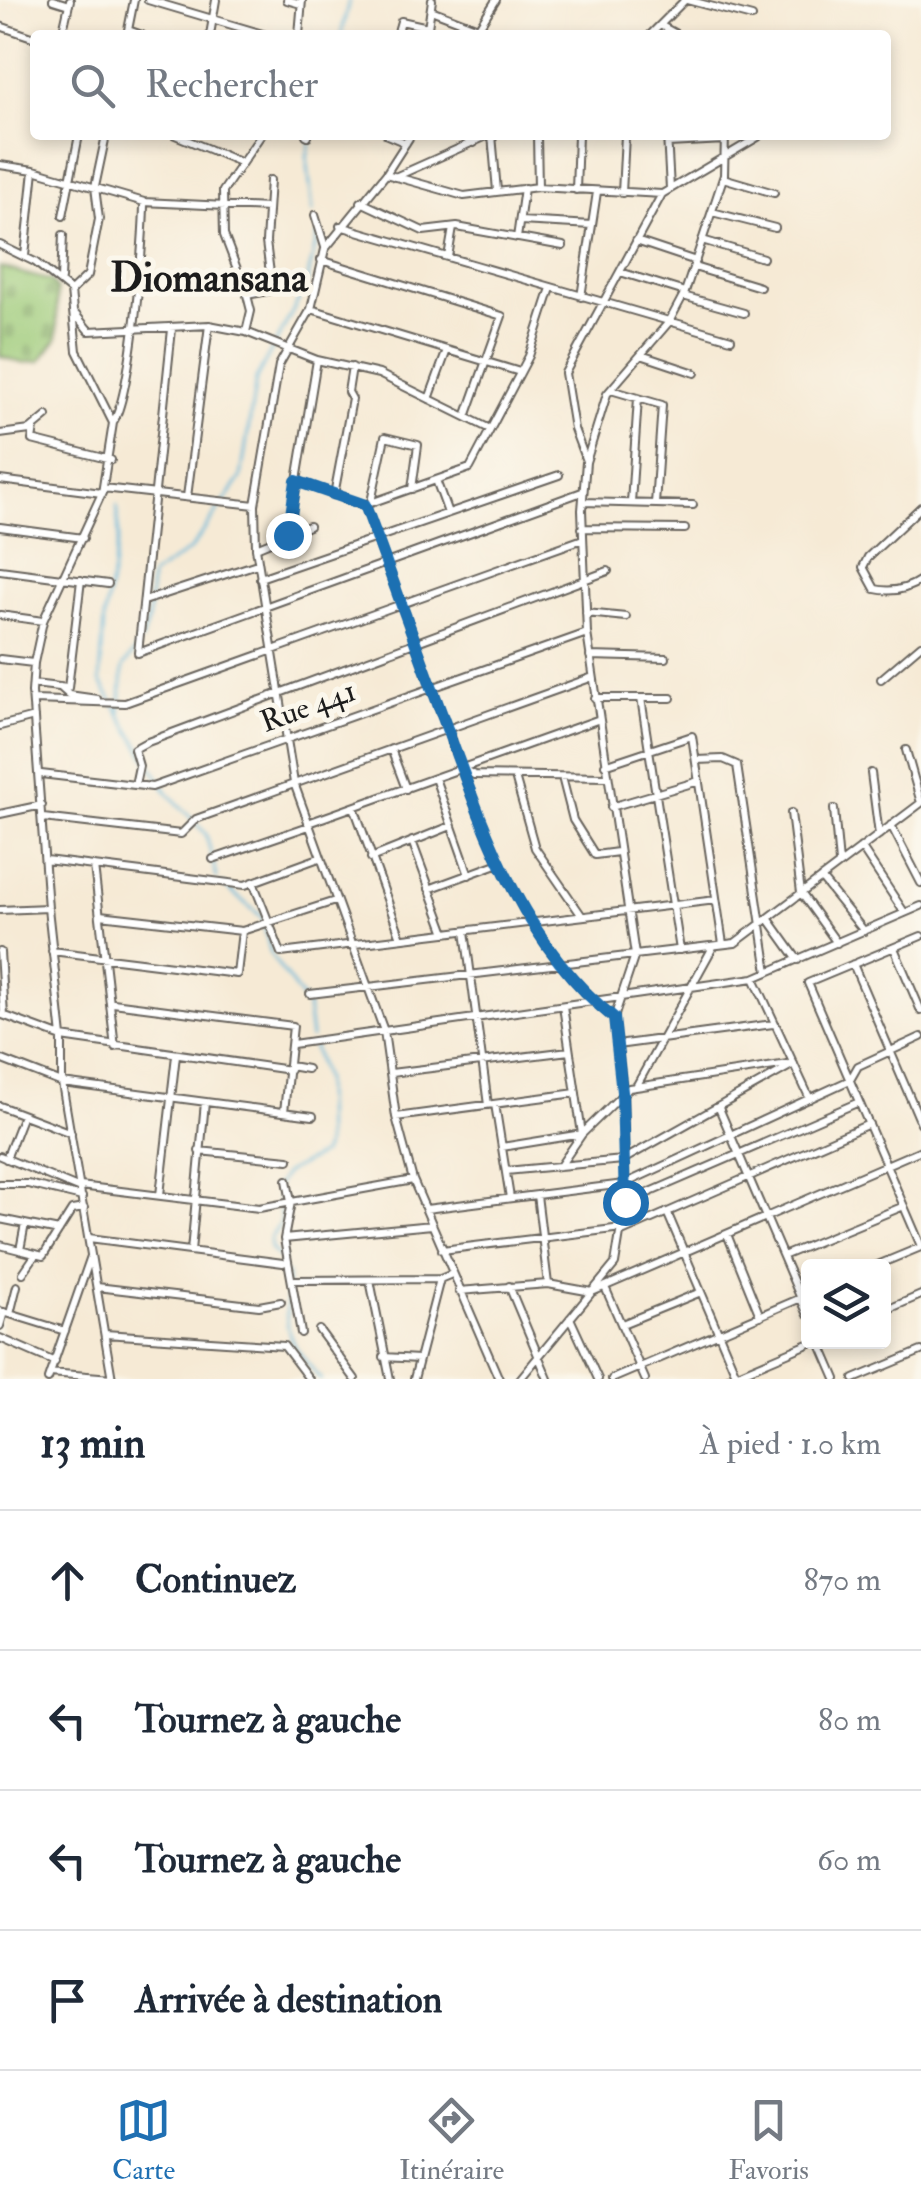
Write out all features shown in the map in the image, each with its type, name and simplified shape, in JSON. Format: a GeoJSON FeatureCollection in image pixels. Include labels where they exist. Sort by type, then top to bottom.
{"type":"FeatureCollection","features":[{"type":"Feature","properties":{"kind":"street"},"geometry":{"type":"LineString","coordinates":[[53,0],[69,3],[63,30]]}},
{"type":"Feature","properties":{"kind":"street"},"geometry":{"type":"LineString","coordinates":[[128,30],[134,0]]}},
{"type":"Feature","properties":{"kind":"street"},"geometry":{"type":"LineString","coordinates":[[148,0],[248,30]]}},
{"type":"Feature","properties":{"kind":"street"},"geometry":{"type":"LineString","coordinates":[[211,30],[216,0]]}},
{"type":"Feature","properties":{"kind":"street"},"geometry":{"type":"LineString","coordinates":[[286,0],[301,2],[298,30]]}},
{"type":"Feature","properties":{"kind":"street"},"geometry":{"type":"LineString","coordinates":[[428,30],[432,0]]}},
{"type":"Feature","properties":{"kind":"street"},"geometry":{"type":"LineString","coordinates":[[477,30],[496,0]]}},
{"type":"Feature","properties":{"kind":"street"},"geometry":{"type":"LineString","coordinates":[[655,30],[686,0],[752,16]]}},
{"type":"Feature","properties":{"kind":"street"},"geometry":{"type":"LineString","coordinates":[[431,10],[472,30]]}},
{"type":"Feature","properties":{"kind":"street"},"geometry":{"type":"LineString","coordinates":[[398,30],[401,20],[426,30]]}},
{"type":"Feature","properties":{"kind":"street"},"geometry":{"type":"LineString","coordinates":[[660,25],[669,30]]}},
{"type":"Feature","properties":{"kind":"street"},"geometry":{"type":"LineString","coordinates":[[0,26],[30,36]]}},
{"type":"Feature","properties":{"kind":"street"},"geometry":{"type":"LineString","coordinates":[[63,216],[79,140]]}},
{"type":"Feature","properties":{"kind":"street"},"geometry":{"type":"LineString","coordinates":[[71,291],[88,275],[99,219],[95,187],[105,140]]}},
{"type":"Feature","properties":{"kind":"street"},"geometry":{"type":"LineString","coordinates":[[187,140],[242,163]]}},
{"type":"Feature","properties":{"kind":"street"},"geometry":{"type":"LineString","coordinates":[[246,332],[252,311],[224,234],[224,190],[258,140]]}},
{"type":"Feature","properties":{"kind":"street"},"geometry":{"type":"LineString","coordinates":[[390,176],[408,140]]}},
{"type":"Feature","properties":{"kind":"street"},"geometry":{"type":"LineString","coordinates":[[473,140],[390,176],[340,226],[325,249],[312,290],[311,309],[288,346],[273,386],[255,506],[256,548],[270,651],[294,783],[384,1031],[396,1117],[413,1180],[499,1379]]}},
{"type":"Feature","properties":{"kind":"street"},"geometry":{"type":"LineString","coordinates":[[491,140],[497,191]]}},
{"type":"Feature","properties":{"kind":"street"},"geometry":{"type":"LineString","coordinates":[[537,140],[538,187]]}},
{"type":"Feature","properties":{"kind":"street"},"geometry":{"type":"LineString","coordinates":[[576,190],[578,140]]}},
{"type":"Feature","properties":{"kind":"street"},"geometry":{"type":"LineString","coordinates":[[622,192],[625,140]]}},
{"type":"Feature","properties":{"kind":"street"},"geometry":{"type":"LineString","coordinates":[[668,140],[670,189]]}},
{"type":"Feature","properties":{"kind":"street"},"geometry":{"type":"LineString","coordinates":[[520,1379],[615,1264],[625,1202],[622,1092],[614,1018],[634,955],[587,633],[582,538],[586,462],[611,390],[669,322],[684,294],[723,178],[725,140]]}},
{"type":"Feature","properties":{"kind":"street"},"geometry":{"type":"LineString","coordinates":[[586,462],[574,429],[565,373],[662,194],[753,140]]}},
{"type":"Feature","properties":{"kind":"street"},"geometry":{"type":"LineString","coordinates":[[0,165],[34,170],[144,202],[268,208]]}},
{"type":"Feature","properties":{"kind":"street"},"geometry":{"type":"LineString","coordinates":[[25,256],[34,170]]}},
{"type":"Feature","properties":{"kind":"street"},"geometry":{"type":"LineString","coordinates":[[390,176],[464,196],[538,187],[662,194]]}},
{"type":"Feature","properties":{"kind":"street"},"geometry":{"type":"LineString","coordinates":[[723,178],[774,193]]}},
{"type":"Feature","properties":{"kind":"street"},"geometry":{"type":"LineString","coordinates":[[270,180],[272,289]]}},
{"type":"Feature","properties":{"kind":"street"},"geometry":{"type":"LineString","coordinates":[[517,238],[524,188]]}},
{"type":"Feature","properties":{"kind":"street"},"geometry":{"type":"LineString","coordinates":[[581,297],[597,192]]}},
{"type":"Feature","properties":{"kind":"street"},"geometry":{"type":"LineString","coordinates":[[112,423],[123,408],[144,202]]}},
{"type":"Feature","properties":{"kind":"street"},"geometry":{"type":"LineString","coordinates":[[362,202],[422,231],[453,228],[564,246]]}},
{"type":"Feature","properties":{"kind":"street"},"geometry":{"type":"LineString","coordinates":[[712,212],[775,228]]}},
{"type":"Feature","properties":{"kind":"street"},"geometry":{"type":"LineString","coordinates":[[315,216],[325,249]]}},
{"type":"Feature","properties":{"kind":"street"},"geometry":{"type":"LineString","coordinates":[[520,220],[592,225]]}},
{"type":"Feature","properties":{"kind":"street"},"geometry":{"type":"LineString","coordinates":[[340,226],[730,340]]}},
{"type":"Feature","properties":{"kind":"street"},"geometry":{"type":"LineString","coordinates":[[448,257],[453,228]]}},
{"type":"Feature","properties":{"kind":"street"},"geometry":{"type":"LineString","coordinates":[[61,279],[62,236]]}},
{"type":"Feature","properties":{"kind":"street"},"geometry":{"type":"LineString","coordinates":[[702,240],[764,258]]}},
{"type":"Feature","properties":{"kind":"street"},"geometry":{"type":"LineString","coordinates":[[636,241],[760,286]]}},
{"type":"Feature","properties":{"kind":"street"},"geometry":{"type":"LineString","coordinates":[[0,245],[61,279],[71,291],[76,350],[112,423],[103,491],[42,621],[32,684],[48,908],[62,1037],[62,1083],[92,1255],[112,1379],[49,1376],[92,1255]]}},
{"type":"Feature","properties":{"kind":"street"},"geometry":{"type":"LineString","coordinates":[[321,260],[502,316],[466,417]]}},
{"type":"Feature","properties":{"kind":"street"},"geometry":{"type":"LineString","coordinates":[[620,272],[744,313]]}},
{"type":"Feature","properties":{"kind":"street"},"geometry":{"type":"LineString","coordinates":[[247,295],[294,286],[312,290]]}},
{"type":"Feature","properties":{"kind":"street"},"geometry":{"type":"LineString","coordinates":[[296,481],[368,504],[470,468],[520,372],[552,288]]}},
{"type":"Feature","properties":{"kind":"street"},"geometry":{"type":"LineString","coordinates":[[311,309],[520,372]]}},
{"type":"Feature","properties":{"kind":"street"},"geometry":{"type":"LineString","coordinates":[[75,314],[89,331],[210,326],[246,332],[317,360],[379,374],[490,429]]}},
{"type":"Feature","properties":{"kind":"street"},"geometry":{"type":"LineString","coordinates":[[186,498],[210,326]]}},
{"type":"Feature","properties":{"kind":"street"},"geometry":{"type":"LineString","coordinates":[[172,329],[138,653],[584,491]]}},
{"type":"Feature","properties":{"kind":"street"},"geometry":{"type":"LineString","coordinates":[[429,399],[447,350]]}},
{"type":"Feature","properties":{"kind":"street"},"geometry":{"type":"LineString","coordinates":[[641,354],[696,373]]}},
{"type":"Feature","properties":{"kind":"street"},"geometry":{"type":"LineString","coordinates":[[288,535],[317,360]]}},
{"type":"Feature","properties":{"kind":"street"},"geometry":{"type":"LineString","coordinates":[[334,494],[352,399],[348,392],[352,367]]}},
{"type":"Feature","properties":{"kind":"street"},"geometry":{"type":"LineString","coordinates":[[611,390],[662,405],[655,504]]}},
{"type":"Feature","properties":{"kind":"street"},"geometry":{"type":"LineString","coordinates":[[631,504],[638,398]]}},
{"type":"Feature","properties":{"kind":"street"},"geometry":{"type":"LineString","coordinates":[[0,434],[34,428],[47,416]]}},
{"type":"Feature","properties":{"kind":"street"},"geometry":{"type":"LineString","coordinates":[[34,428],[32,440],[110,460]]}},
{"type":"Feature","properties":{"kind":"street"},"geometry":{"type":"LineString","coordinates":[[412,488],[418,445],[384,437],[368,504],[497,864],[563,964],[594,1002],[614,1018]]}},
{"type":"Feature","properties":{"kind":"street"},"geometry":{"type":"LineString","coordinates":[[260,578],[559,474]]}},
{"type":"Feature","properties":{"kind":"street"},"geometry":{"type":"LineString","coordinates":[[0,480],[255,506]]}},
{"type":"Feature","properties":{"kind":"street"},"geometry":{"type":"LineString","coordinates":[[436,480],[448,513]]}},
{"type":"Feature","properties":{"kind":"street"},"geometry":{"type":"LineString","coordinates":[[582,502],[693,505]]}},
{"type":"Feature","properties":{"kind":"street"},"geometry":{"type":"LineString","coordinates":[[921,507],[868,557],[864,567],[874,589],[885,592],[902,590],[921,580]]}},
{"type":"Feature","properties":{"kind":"street"},"geometry":{"type":"LineString","coordinates":[[256,548],[310,526]]}},
{"type":"Feature","properties":{"kind":"street"},"geometry":{"type":"LineString","coordinates":[[0,527],[83,538]]}},
{"type":"Feature","properties":{"kind":"street"},"geometry":{"type":"LineString","coordinates":[[582,528],[686,529]]}},
{"type":"Feature","properties":{"kind":"street"},"geometry":{"type":"LineString","coordinates":[[33,700],[124,703],[582,538]]}},
{"type":"Feature","properties":{"kind":"street"},"geometry":{"type":"LineString","coordinates":[[144,601],[258,564]]}},
{"type":"Feature","properties":{"kind":"street"},"geometry":{"type":"LineString","coordinates":[[0,570],[108,584]]}},
{"type":"Feature","properties":{"kind":"street"},"geometry":{"type":"LineString","coordinates":[[135,785],[139,766],[134,749],[608,571]]}},
{"type":"Feature","properties":{"kind":"street"},"geometry":{"type":"LineString","coordinates":[[32,684],[68,688],[81,580]]}},
{"type":"Feature","properties":{"kind":"street"},"geometry":{"type":"LineString","coordinates":[[586,613],[626,617]]}},
{"type":"Feature","properties":{"kind":"street"},"geometry":{"type":"LineString","coordinates":[[0,616],[42,621]]}},
{"type":"Feature","properties":{"kind":"street","name":"Rue 441"},"geometry":{"type":"LineString","coordinates":[[40,774],[152,787],[431,685],[587,633]]}},
{"type":"Feature","properties":{"kind":"street"},"geometry":{"type":"LineString","coordinates":[[881,679],[921,645]]}},
{"type":"Feature","properties":{"kind":"street"},"geometry":{"type":"LineString","coordinates":[[590,656],[666,658]]}},
{"type":"Feature","properties":{"kind":"street"},"geometry":{"type":"LineString","coordinates":[[0,658],[34,663]]}},
{"type":"Feature","properties":{"kind":"street"},"geometry":{"type":"LineString","coordinates":[[43,818],[181,834],[196,819],[592,677]]}},
{"type":"Feature","properties":{"kind":"street"},"geometry":{"type":"LineString","coordinates":[[60,687],[69,695],[98,699]]}},
{"type":"Feature","properties":{"kind":"street"},"geometry":{"type":"LineString","coordinates":[[595,698],[671,698]]}},
{"type":"Feature","properties":{"kind":"street"},"geometry":{"type":"LineString","coordinates":[[641,698],[680,950]]}},
{"type":"Feature","properties":{"kind":"street"},"geometry":{"type":"LineString","coordinates":[[0,726],[34,717]]}},
{"type":"Feature","properties":{"kind":"street"},"geometry":{"type":"LineString","coordinates":[[213,859],[597,720]]}},
{"type":"Feature","properties":{"kind":"street"},"geometry":{"type":"LineString","coordinates":[[604,765],[692,736],[723,944]]}},
{"type":"Feature","properties":{"kind":"street"},"geometry":{"type":"LineString","coordinates":[[391,748],[406,789]]}},
{"type":"Feature","properties":{"kind":"street"},"geometry":{"type":"LineString","coordinates":[[310,994],[735,943],[921,803],[906,750]]}},
{"type":"Feature","properties":{"kind":"street"},"geometry":{"type":"LineString","coordinates":[[696,760],[724,759],[737,766],[766,919],[768,972]]}},
{"type":"Feature","properties":{"kind":"street"},"geometry":{"type":"LineString","coordinates":[[462,768],[474,775],[606,777]]}},
{"type":"Feature","properties":{"kind":"street"},"geometry":{"type":"LineString","coordinates":[[871,773],[878,834]]}},
{"type":"Feature","properties":{"kind":"street"},"geometry":{"type":"LineString","coordinates":[[562,776],[573,820],[595,855],[618,852]]}},
{"type":"Feature","properties":{"kind":"street"},"geometry":{"type":"LineString","coordinates":[[514,777],[535,848],[582,916]]}},
{"type":"Feature","properties":{"kind":"street"},"geometry":{"type":"LineString","coordinates":[[434,778],[468,875]]}},
{"type":"Feature","properties":{"kind":"street"},"geometry":{"type":"LineString","coordinates":[[611,807],[699,781]]}},
{"type":"Feature","properties":{"kind":"street"},"geometry":{"type":"LineString","coordinates":[[0,814],[42,804]]}},
{"type":"Feature","properties":{"kind":"street"},"geometry":{"type":"LineString","coordinates":[[354,808],[401,938]]}},
{"type":"Feature","properties":{"kind":"street"},"geometry":{"type":"LineString","coordinates":[[834,810],[839,864]]}},
{"type":"Feature","properties":{"kind":"street"},"geometry":{"type":"LineString","coordinates":[[791,813],[801,893],[837,942]]}},
{"type":"Feature","properties":{"kind":"street"},"geometry":{"type":"LineString","coordinates":[[891,825],[920,880]]}},
{"type":"Feature","properties":{"kind":"street"},"geometry":{"type":"LineString","coordinates":[[371,858],[451,826]]}},
{"type":"Feature","properties":{"kind":"street"},"geometry":{"type":"LineString","coordinates":[[412,841],[446,933]]}},
{"type":"Feature","properties":{"kind":"street"},"geometry":{"type":"LineString","coordinates":[[862,848],[904,912]]}},
{"type":"Feature","properties":{"kind":"street"},"geometry":{"type":"LineString","coordinates":[[46,860],[245,885],[319,858]]}},
{"type":"Feature","properties":{"kind":"street"},"geometry":{"type":"LineString","coordinates":[[429,889],[497,864]]}},
{"type":"Feature","properties":{"kind":"street"},"geometry":{"type":"LineString","coordinates":[[94,866],[115,1047]]}},
{"type":"Feature","properties":{"kind":"street"},"geometry":{"type":"LineString","coordinates":[[821,878],[864,930]]}},
{"type":"Feature","properties":{"kind":"street"},"geometry":{"type":"LineString","coordinates":[[253,882],[281,953],[716,900]]}},
{"type":"Feature","properties":{"kind":"street"},"geometry":{"type":"LineString","coordinates":[[100,914],[242,931],[335,901]]}},
{"type":"Feature","properties":{"kind":"street"},"geometry":{"type":"LineString","coordinates":[[293,1044],[754,978],[921,906]]}},
{"type":"Feature","properties":{"kind":"street"},"geometry":{"type":"LineString","coordinates":[[0,910],[48,908]]}},
{"type":"Feature","properties":{"kind":"street"},"geometry":{"type":"LineString","coordinates":[[766,919],[798,960]]}},
{"type":"Feature","properties":{"kind":"street"},"geometry":{"type":"LineString","coordinates":[[52,952],[237,974],[242,931]]}},
{"type":"Feature","properties":{"kind":"street"},"geometry":{"type":"LineString","coordinates":[[465,931],[482,1062],[510,1198]]}},
{"type":"Feature","properties":{"kind":"street"},"geometry":{"type":"LineString","coordinates":[[891,1259],[921,1246],[808,983],[921,936]]}},
{"type":"Feature","properties":{"kind":"street"},"geometry":{"type":"LineString","coordinates":[[636,1086],[713,946]]}},
{"type":"Feature","properties":{"kind":"street"},"geometry":{"type":"LineString","coordinates":[[894,948],[921,1011]]}},
{"type":"Feature","properties":{"kind":"street"},"geometry":{"type":"LineString","coordinates":[[0,952],[2,1014],[62,1037],[176,1055],[306,1068]]}},
{"type":"Feature","properties":{"kind":"street"},"geometry":{"type":"LineString","coordinates":[[854,964],[921,1123]]}},
{"type":"Feature","properties":{"kind":"street"},"geometry":{"type":"LineString","coordinates":[[754,978],[810,1099]]}},
{"type":"Feature","properties":{"kind":"street"},"geometry":{"type":"LineString","coordinates":[[912,990],[921,987]]}},
{"type":"Feature","properties":{"kind":"street"},"geometry":{"type":"LineString","coordinates":[[112,1003],[293,1026],[284,1112]]}},
{"type":"Feature","properties":{"kind":"street"},"geometry":{"type":"LineString","coordinates":[[562,1006],[582,1134]]}},
{"type":"Feature","properties":{"kind":"street"},"geometry":{"type":"LineString","coordinates":[[617,1046],[773,1024]]}},
{"type":"Feature","properties":{"kind":"street"},"geometry":{"type":"LineString","coordinates":[[426,1209],[624,1184],[850,1080],[853,1069],[921,1037]]}},
{"type":"Feature","properties":{"kind":"street"},"geometry":{"type":"LineString","coordinates":[[391,1072],[569,1052]]}},
{"type":"Feature","properties":{"kind":"street"},"geometry":{"type":"LineString","coordinates":[[160,1196],[176,1055]]}},
{"type":"Feature","properties":{"kind":"street"},"geometry":{"type":"LineString","coordinates":[[0,1059],[62,1083],[314,1116]]}},
{"type":"Feature","properties":{"kind":"street"},"geometry":{"type":"LineString","coordinates":[[560,1166],[582,1134],[622,1092],[636,1086],[794,1064]]}},
{"type":"Feature","properties":{"kind":"street"},"geometry":{"type":"LineString","coordinates":[[506,1171],[623,1160],[794,1064]]}},
{"type":"Feature","properties":{"kind":"street"},"geometry":{"type":"LineString","coordinates":[[396,1117],[576,1093]]}},
{"type":"Feature","properties":{"kind":"street"},"geometry":{"type":"LineString","coordinates":[[191,1251],[205,1102]]}},
{"type":"Feature","properties":{"kind":"street"},"geometry":{"type":"LineString","coordinates":[[625,1202],[860,1102]]}},
{"type":"Feature","properties":{"kind":"street"},"geometry":{"type":"LineString","coordinates":[[0,1106],[71,1133]]}},
{"type":"Feature","properties":{"kind":"street"},"geometry":{"type":"LineString","coordinates":[[719,1108],[801,1289]]}},
{"type":"Feature","properties":{"kind":"street"},"geometry":{"type":"LineString","coordinates":[[23,1115],[3,1158],[81,1191]]}},
{"type":"Feature","properties":{"kind":"street"},"geometry":{"type":"LineString","coordinates":[[442,1250],[621,1230],[868,1124]]}},
{"type":"Feature","properties":{"kind":"street"},"geometry":{"type":"LineString","coordinates":[[502,1147],[582,1134]]}},
{"type":"Feature","properties":{"kind":"street"},"geometry":{"type":"LineString","coordinates":[[459,1291],[548,1284],[592,1292],[921,1150]]}},
{"type":"Feature","properties":{"kind":"street"},"geometry":{"type":"LineString","coordinates":[[200,1151],[290,1160]]}},
{"type":"Feature","properties":{"kind":"street"},"geometry":{"type":"LineString","coordinates":[[287,1180],[291,1202],[284,1239],[295,1280],[302,1333]]}},
{"type":"Feature","properties":{"kind":"street"},"geometry":{"type":"LineString","coordinates":[[0,1184],[259,1208],[413,1180]]}},
{"type":"Feature","properties":{"kind":"street"},"geometry":{"type":"LineString","coordinates":[[537,1195],[548,1284]]}},
{"type":"Feature","properties":{"kind":"street"},"geometry":{"type":"LineString","coordinates":[[783,1256],[904,1206]]}},
{"type":"Feature","properties":{"kind":"street"},"geometry":{"type":"LineString","coordinates":[[0,1245],[43,1256],[72,1210],[84,1208]]}},
{"type":"Feature","properties":{"kind":"street"},"geometry":{"type":"LineString","coordinates":[[667,1212],[736,1374]]}},
{"type":"Feature","properties":{"kind":"street"},"geometry":{"type":"LineString","coordinates":[[0,1219],[58,1231]]}},
{"type":"Feature","properties":{"kind":"street"},"geometry":{"type":"LineString","coordinates":[[20,1250],[25,1224]]}},
{"type":"Feature","properties":{"kind":"street"},"geometry":{"type":"LineString","coordinates":[[284,1239],[432,1225]]}},
{"type":"Feature","properties":{"kind":"street"},"geometry":{"type":"LineString","coordinates":[[728,1234],[760,1316]]}},
{"type":"Feature","properties":{"kind":"street"},"geometry":{"type":"LineString","coordinates":[[88,1238],[282,1263]]}},
{"type":"Feature","properties":{"kind":"street"},"geometry":{"type":"LineString","coordinates":[[23,1272],[36,1254]]}},
{"type":"Feature","properties":{"kind":"street"},"geometry":{"type":"LineString","coordinates":[[295,1280],[440,1279],[452,1274]]}},
{"type":"Feature","properties":{"kind":"street"},"geometry":{"type":"LineString","coordinates":[[414,1379],[440,1279]]}},
{"type":"Feature","properties":{"kind":"street"},"geometry":{"type":"LineString","coordinates":[[370,1280],[390,1379]]}},
{"type":"Feature","properties":{"kind":"street"},"geometry":{"type":"LineString","coordinates":[[0,1326],[17,1286]]}},
{"type":"Feature","properties":{"kind":"street"},"geometry":{"type":"LineString","coordinates":[[508,1286],[548,1379]]}},
{"type":"Feature","properties":{"kind":"street"},"geometry":{"type":"LineString","coordinates":[[605,1286],[645,1379]]}},
{"type":"Feature","properties":{"kind":"street"},"geometry":{"type":"LineString","coordinates":[[97,1287],[259,1306],[282,1302]]}},
{"type":"Feature","properties":{"kind":"street"},"geometry":{"type":"LineString","coordinates":[[622,1324],[701,1292]]}},
{"type":"Feature","properties":{"kind":"street"},"geometry":{"type":"LineString","coordinates":[[891,1308],[921,1295]]}},
{"type":"Feature","properties":{"kind":"street"},"geometry":{"type":"LineString","coordinates":[[612,1379],[801,1298]]}},
{"type":"Feature","properties":{"kind":"street"},"geometry":{"type":"LineString","coordinates":[[5,1313],[65,1331]]}},
{"type":"Feature","properties":{"kind":"street"},"geometry":{"type":"LineString","coordinates":[[570,1318],[598,1379]]}},
{"type":"Feature","properties":{"kind":"street"},"geometry":{"type":"LineString","coordinates":[[319,1330],[354,1379]]}},
{"type":"Feature","properties":{"kind":"street"},"geometry":{"type":"LineString","coordinates":[[105,1334],[284,1346],[309,1379]]}},
{"type":"Feature","properties":{"kind":"street"},"geometry":{"type":"LineString","coordinates":[[0,1338],[55,1362]]}},
{"type":"Feature","properties":{"kind":"street"},"geometry":{"type":"LineString","coordinates":[[726,1379],[801,1348]]}},
{"type":"Feature","properties":{"kind":"street"},"geometry":{"type":"LineString","coordinates":[[821,1349],[836,1379]]}},
{"type":"Feature","properties":{"kind":"street"},"geometry":{"type":"LineString","coordinates":[[854,1379],[921,1350]]}},
{"type":"Feature","properties":{"kind":"street"},"geometry":{"type":"LineString","coordinates":[[384,1356],[419,1359]]}},
{"type":"Feature","properties":{"kind":"green space"},"geometry":{"type":"Polygon","coordinates":[[[0,267],[52,281],[57,289],[57,339],[40,361],[21,363],[0,356],[0,267]]]}},
{"type":"Feature","properties":{"kind":"waterway"},"geometry":{"type":"LineString","coordinates":[[342,30],[349,0]]}},
{"type":"Feature","properties":{"kind":"waterway"},"geometry":{"type":"LineString","coordinates":[[311,140],[307,157],[313,212]]}},
{"type":"Feature","properties":{"kind":"waterway"},"geometry":{"type":"LineString","coordinates":[[306,285],[318,234]]}},
{"type":"Feature","properties":{"kind":"waterway"},"geometry":{"type":"LineString","coordinates":[[142,641],[149,616],[151,576],[191,549],[241,478],[256,379],[303,292]]}},
{"type":"Feature","properties":{"kind":"waterway"},"geometry":{"type":"LineString","coordinates":[[117,506],[119,538],[104,618],[100,681],[167,792],[206,834],[217,878]]}},
{"type":"Feature","properties":{"kind":"waterway"},"geometry":{"type":"LineString","coordinates":[[120,715],[123,667],[137,648]]}},
{"type":"Feature","properties":{"kind":"waterway"},"geometry":{"type":"LineString","coordinates":[[222,884],[262,917],[271,955],[307,1005],[311,1038]]}},
{"type":"Feature","properties":{"kind":"waterway"},"geometry":{"type":"LineString","coordinates":[[283,1261],[271,1249],[270,1239],[281,1222],[277,1186],[285,1173],[322,1154],[325,1147],[324,1079],[313,1045]]}},
{"type":"Feature","properties":{"kind":"waterway"},"geometry":{"type":"LineString","coordinates":[[287,1273],[288,1330],[321,1379]]}},
{"type":"Feature","properties":{"kind":"district","name":"Diomansana"},"geometry":{"type":"Point","coordinates":[209,277]}},
{"type":"Feature","properties":{"kind":"route"},"geometry":{"type":"LineString","coordinates":[[288,535],[296,481],[365,505],[497,864],[563,964],[594,1002],[614,1018],[622,1092],[625,1202]]}}]}
